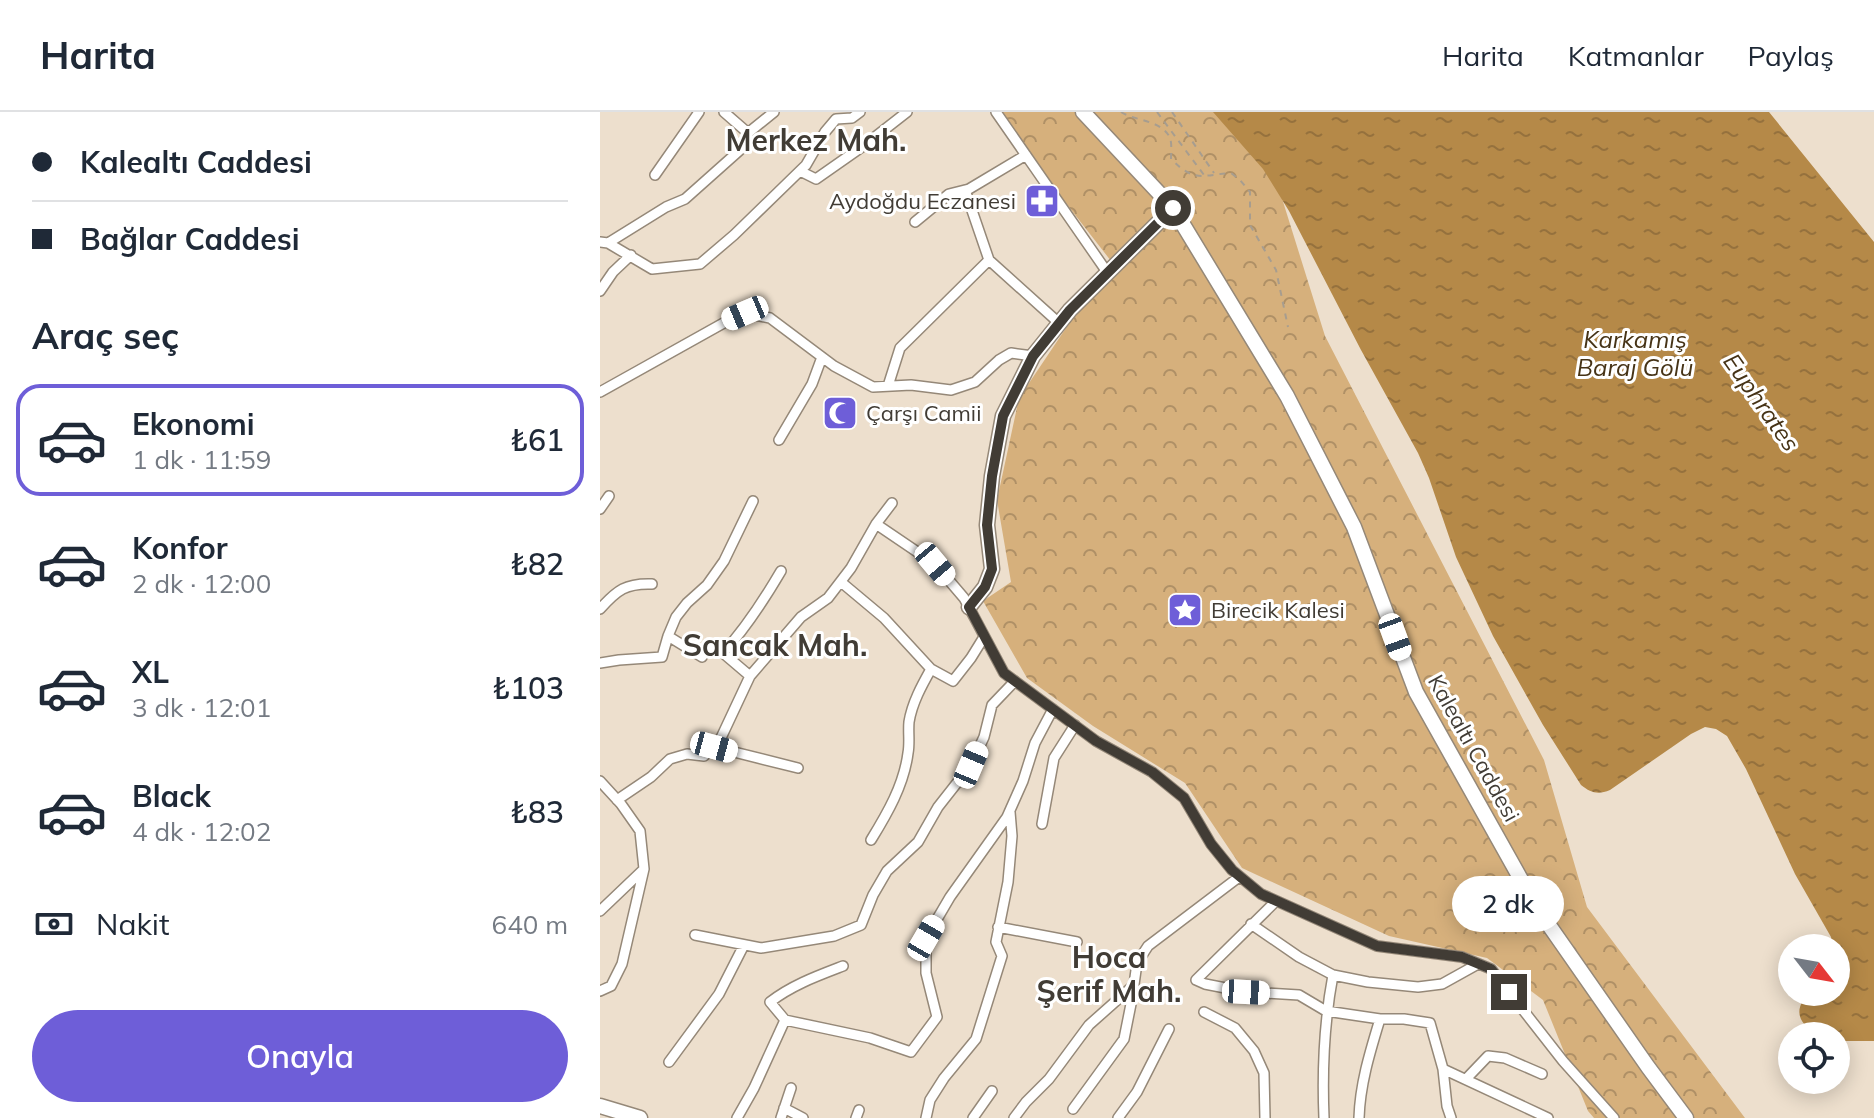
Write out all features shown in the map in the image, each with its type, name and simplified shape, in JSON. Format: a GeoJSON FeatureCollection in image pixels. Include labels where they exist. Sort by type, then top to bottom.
{"type":"FeatureCollection","features":[{"type":"Feature","properties":{"kind":"street"},"geometry":{"type":"LineString","coordinates":[[655,175],[699,112]]}},
{"type":"Feature","properties":{"kind":"street"},"geometry":{"type":"LineString","coordinates":[[724,112],[748,133]]}},
{"type":"Feature","properties":{"kind":"street"},"geometry":{"type":"LineString","coordinates":[[604,242],[685,199],[740,150],[748,133],[774,112]]}},
{"type":"Feature","properties":{"kind":"street"},"geometry":{"type":"LineString","coordinates":[[604,242],[652,269],[700,264],[806,165],[836,119],[852,118],[860,112]]}},
{"type":"Feature","properties":{"kind":"street"},"geometry":{"type":"LineString","coordinates":[[800,171],[816,179],[907,112]]}},
{"type":"Feature","properties":{"kind":"street"},"geometry":{"type":"LineString","coordinates":[[996,112],[1107,272]]}},
{"type":"Feature","properties":{"kind":"street","name":"Kalealtı Caddesi"},"geometry":{"type":"LineString","coordinates":[[1083,112],[1173,208],[1287,396],[1354,527],[1416,692],[1537,908],[1686,1118]]}},
{"type":"Feature","properties":{"kind":"street"},"geometry":{"type":"LineString","coordinates":[[915,222],[949,194],[965,190],[1026,155]]}},
{"type":"Feature","properties":{"kind":"street"},"geometry":{"type":"LineString","coordinates":[[965,190],[989,260],[1059,323]]}},
{"type":"Feature","properties":{"kind":"street"},"geometry":{"type":"LineString","coordinates":[[969,607],[985,587],[992,569],[987,525],[1003,416],[1033,356],[1107,272],[1173,208]]}},
{"type":"Feature","properties":{"kind":"street"},"geometry":{"type":"LineString","coordinates":[[600,291],[613,272],[631,255]]}},
{"type":"Feature","properties":{"kind":"street"},"geometry":{"type":"LineString","coordinates":[[888,386],[900,348],[989,260]]}},
{"type":"Feature","properties":{"kind":"street"},"geometry":{"type":"LineString","coordinates":[[600,392],[745,313],[770,318],[834,366],[873,387],[911,385],[951,390],[975,382],[1011,353],[1033,356]]}},
{"type":"Feature","properties":{"kind":"street"},"geometry":{"type":"LineString","coordinates":[[779,440],[812,384],[822,357]]}},
{"type":"Feature","properties":{"kind":"street"},"geometry":{"type":"LineString","coordinates":[[600,509],[609,496]]}},
{"type":"Feature","properties":{"kind":"street"},"geometry":{"type":"LineString","coordinates":[[600,663],[662,657],[668,636],[682,610],[707,585],[724,561],[753,501]]}},
{"type":"Feature","properties":{"kind":"street"},"geometry":{"type":"LineString","coordinates":[[617,800],[651,777],[670,759],[687,754],[704,756],[714,747],[750,676],[801,617],[828,598],[892,503]]}},
{"type":"Feature","properties":{"kind":"street"},"geometry":{"type":"LineString","coordinates":[[876,524],[935,564],[964,598],[1004,673],[1096,741],[1152,772],[1184,798],[1211,844],[1239,877],[1261,894],[1377,946],[1462,957],[1491,969],[1563,1061],[1614,1118]]}},
{"type":"Feature","properties":{"kind":"street"},"geometry":{"type":"LineString","coordinates":[[723,653],[753,616],[781,571]]}},
{"type":"Feature","properties":{"kind":"street"},"geometry":{"type":"LineString","coordinates":[[841,582],[884,618],[931,669],[953,681],[984,637]]}},
{"type":"Feature","properties":{"kind":"street"},"geometry":{"type":"LineString","coordinates":[[600,609],[616,591],[636,584],[652,584]]}},
{"type":"Feature","properties":{"kind":"street"},"geometry":{"type":"LineString","coordinates":[[668,636],[702,657],[708,644],[750,676]]}},
{"type":"Feature","properties":{"kind":"street"},"geometry":{"type":"LineString","coordinates":[[871,840],[900,784],[908,754],[909,719],[931,669]]}},
{"type":"Feature","properties":{"kind":"street"},"geometry":{"type":"LineString","coordinates":[[695,935],[761,948],[834,936],[861,925],[887,871],[918,842],[938,807],[971,765],[984,737],[992,705],[1015,681]]}},
{"type":"Feature","properties":{"kind":"street"},"geometry":{"type":"LineString","coordinates":[[843,966],[801,982],[770,1002],[785,1020],[870,1038],[911,1052],[937,1017],[926,973],[926,938],[1009,811],[1035,743],[1053,709]]}},
{"type":"Feature","properties":{"kind":"street"},"geometry":{"type":"LineString","coordinates":[[1042,824],[1054,758],[1075,725]]}},
{"type":"Feature","properties":{"kind":"street"},"geometry":{"type":"LineString","coordinates":[[714,747],[798,768]]}},
{"type":"Feature","properties":{"kind":"street"},"geometry":{"type":"LineString","coordinates":[[600,781],[640,831],[644,869],[622,964],[611,986],[600,991]]}},
{"type":"Feature","properties":{"kind":"street"},"geometry":{"type":"LineString","coordinates":[[926,1118],[930,1100],[976,1039],[1002,956],[996,942],[1008,882],[1012,836],[1009,811]]}},
{"type":"Feature","properties":{"kind":"street"},"geometry":{"type":"LineString","coordinates":[[600,911],[644,869]]}},
{"type":"Feature","properties":{"kind":"street"},"geometry":{"type":"LineString","coordinates":[[1073,1109],[1124,1039],[1137,963],[1148,946],[1239,877]]}},
{"type":"Feature","properties":{"kind":"street"},"geometry":{"type":"LineString","coordinates":[[1276,901],[1196,980],[1246,992],[1299,995],[1326,1011],[1430,1023],[1443,1069],[1451,1118]]}},
{"type":"Feature","properties":{"kind":"street"},"geometry":{"type":"LineString","coordinates":[[1251,924],[1299,957],[1333,975],[1368,982],[1418,987],[1442,984],[1478,964]]}},
{"type":"Feature","properties":{"kind":"street"},"geometry":{"type":"LineString","coordinates":[[998,927],[1077,942]]}},
{"type":"Feature","properties":{"kind":"street"},"geometry":{"type":"LineString","coordinates":[[669,1062],[719,994],[744,945]]}},
{"type":"Feature","properties":{"kind":"street"},"geometry":{"type":"LineString","coordinates":[[1324,1118],[1326,1011],[1333,975]]}},
{"type":"Feature","properties":{"kind":"street"},"geometry":{"type":"LineString","coordinates":[[1014,1118],[1049,1079],[1089,1025],[1134,985]]}},
{"type":"Feature","properties":{"kind":"street"},"geometry":{"type":"LineString","coordinates":[[1204,1012],[1235,1028],[1254,1051],[1264,1073],[1265,1118]]}},
{"type":"Feature","properties":{"kind":"street"},"geometry":{"type":"LineString","coordinates":[[1359,1118],[1360,1096],[1380,1019]]}},
{"type":"Feature","properties":{"kind":"street"},"geometry":{"type":"LineString","coordinates":[[737,1118],[785,1020]]}},
{"type":"Feature","properties":{"kind":"street"},"geometry":{"type":"LineString","coordinates":[[1118,1118],[1137,1092],[1169,1029]]}},
{"type":"Feature","properties":{"kind":"street"},"geometry":{"type":"LineString","coordinates":[[1466,1079],[1488,1056],[1505,1058],[1542,1074]]}},
{"type":"Feature","properties":{"kind":"street"},"geometry":{"type":"LineString","coordinates":[[1443,1069],[1548,1118]]}},
{"type":"Feature","properties":{"kind":"street"},"geometry":{"type":"LineString","coordinates":[[791,1088],[783,1113],[803,1118]]}},
{"type":"Feature","properties":{"kind":"street"},"geometry":{"type":"LineString","coordinates":[[973,1118],[992,1091]]}},
{"type":"Feature","properties":{"kind":"street"},"geometry":{"type":"LineString","coordinates":[[600,1106],[640,1118]]}},
{"type":"Feature","properties":{"kind":"path"},"geometry":{"type":"LineString","coordinates":[[1121,112],[1164,130],[1171,139],[1171,159],[1181,169],[1206,177],[1231,173],[1250,192],[1250,225],[1276,270],[1288,327]]}},
{"type":"Feature","properties":{"kind":"path"},"geometry":{"type":"LineString","coordinates":[[1157,112],[1206,177]]}},
{"type":"Feature","properties":{"kind":"path"},"geometry":{"type":"LineString","coordinates":[[1172,112],[1215,174]]}},
{"type":"Feature","properties":{"kind":"green space"},"geometry":{"type":"Polygon","coordinates":[[[995,112],[1247,112],[1265,144],[1325,336],[1544,760],[1587,907],[1745,1118],[1594,1118],[1588,1111],[1543,1000],[1487,958],[1389,936],[1242,868],[1185,783],[1093,726],[1027,678],[983,601],[1011,582],[997,500],[1019,398],[1111,261],[995,112]]]}},
{"type":"Feature","properties":{"kind":"water","name":"Karkamış Baraj Gölü"},"geometry":{"type":"Polygon","coordinates":[[[1213,112],[1769,112],[1874,242],[1874,1041],[1850,1041],[1850,1022],[1802,1022],[1801,1006],[1850,1006],[1850,934],[1829,934],[1795,874],[1746,769],[1727,736],[1705,727],[1610,790],[1595,792],[1581,785],[1493,636],[1456,557],[1418,453],[1289,211],[1263,169],[1213,112]]]}},
{"type":"Feature","properties":{"kind":"place","name":"Aydoğdu Eczanesi"},"geometry":{"type":"Point","coordinates":[1042,201]}},
{"type":"Feature","properties":{"kind":"place","name":"Çarşı Camii"},"geometry":{"type":"Point","coordinates":[840,413]}},
{"type":"Feature","properties":{"kind":"place","name":"Birecik Kalesi"},"geometry":{"type":"Point","coordinates":[1185,610]}},
{"type":"Feature","properties":{"kind":"district","name":"Merkez Mah."},"geometry":{"type":"Point","coordinates":[816,140]}},
{"type":"Feature","properties":{"kind":"district","name":"Sancak Mah."},"geometry":{"type":"Point","coordinates":[775,645]}},
{"type":"Feature","properties":{"kind":"district","name":"Hoca Şerif Mah."},"geometry":{"type":"Point","coordinates":[1109,974]}},
{"type":"Feature","properties":{"kind":"route"},"geometry":{"type":"LineString","coordinates":[[1173,208],[1070,310],[1033,356],[1003,416],[987,525],[992,569],[985,587],[969,607],[1004,673],[1096,741],[1152,772],[1184,798],[1211,844],[1232,870],[1261,894],[1377,946],[1462,957],[1491,969],[1509,992]]}},
{"type":"Feature","properties":{"kind":"water label","name":"Euphrates"},"geometry":{"type":"Point","coordinates":[1762,402]}}]}
